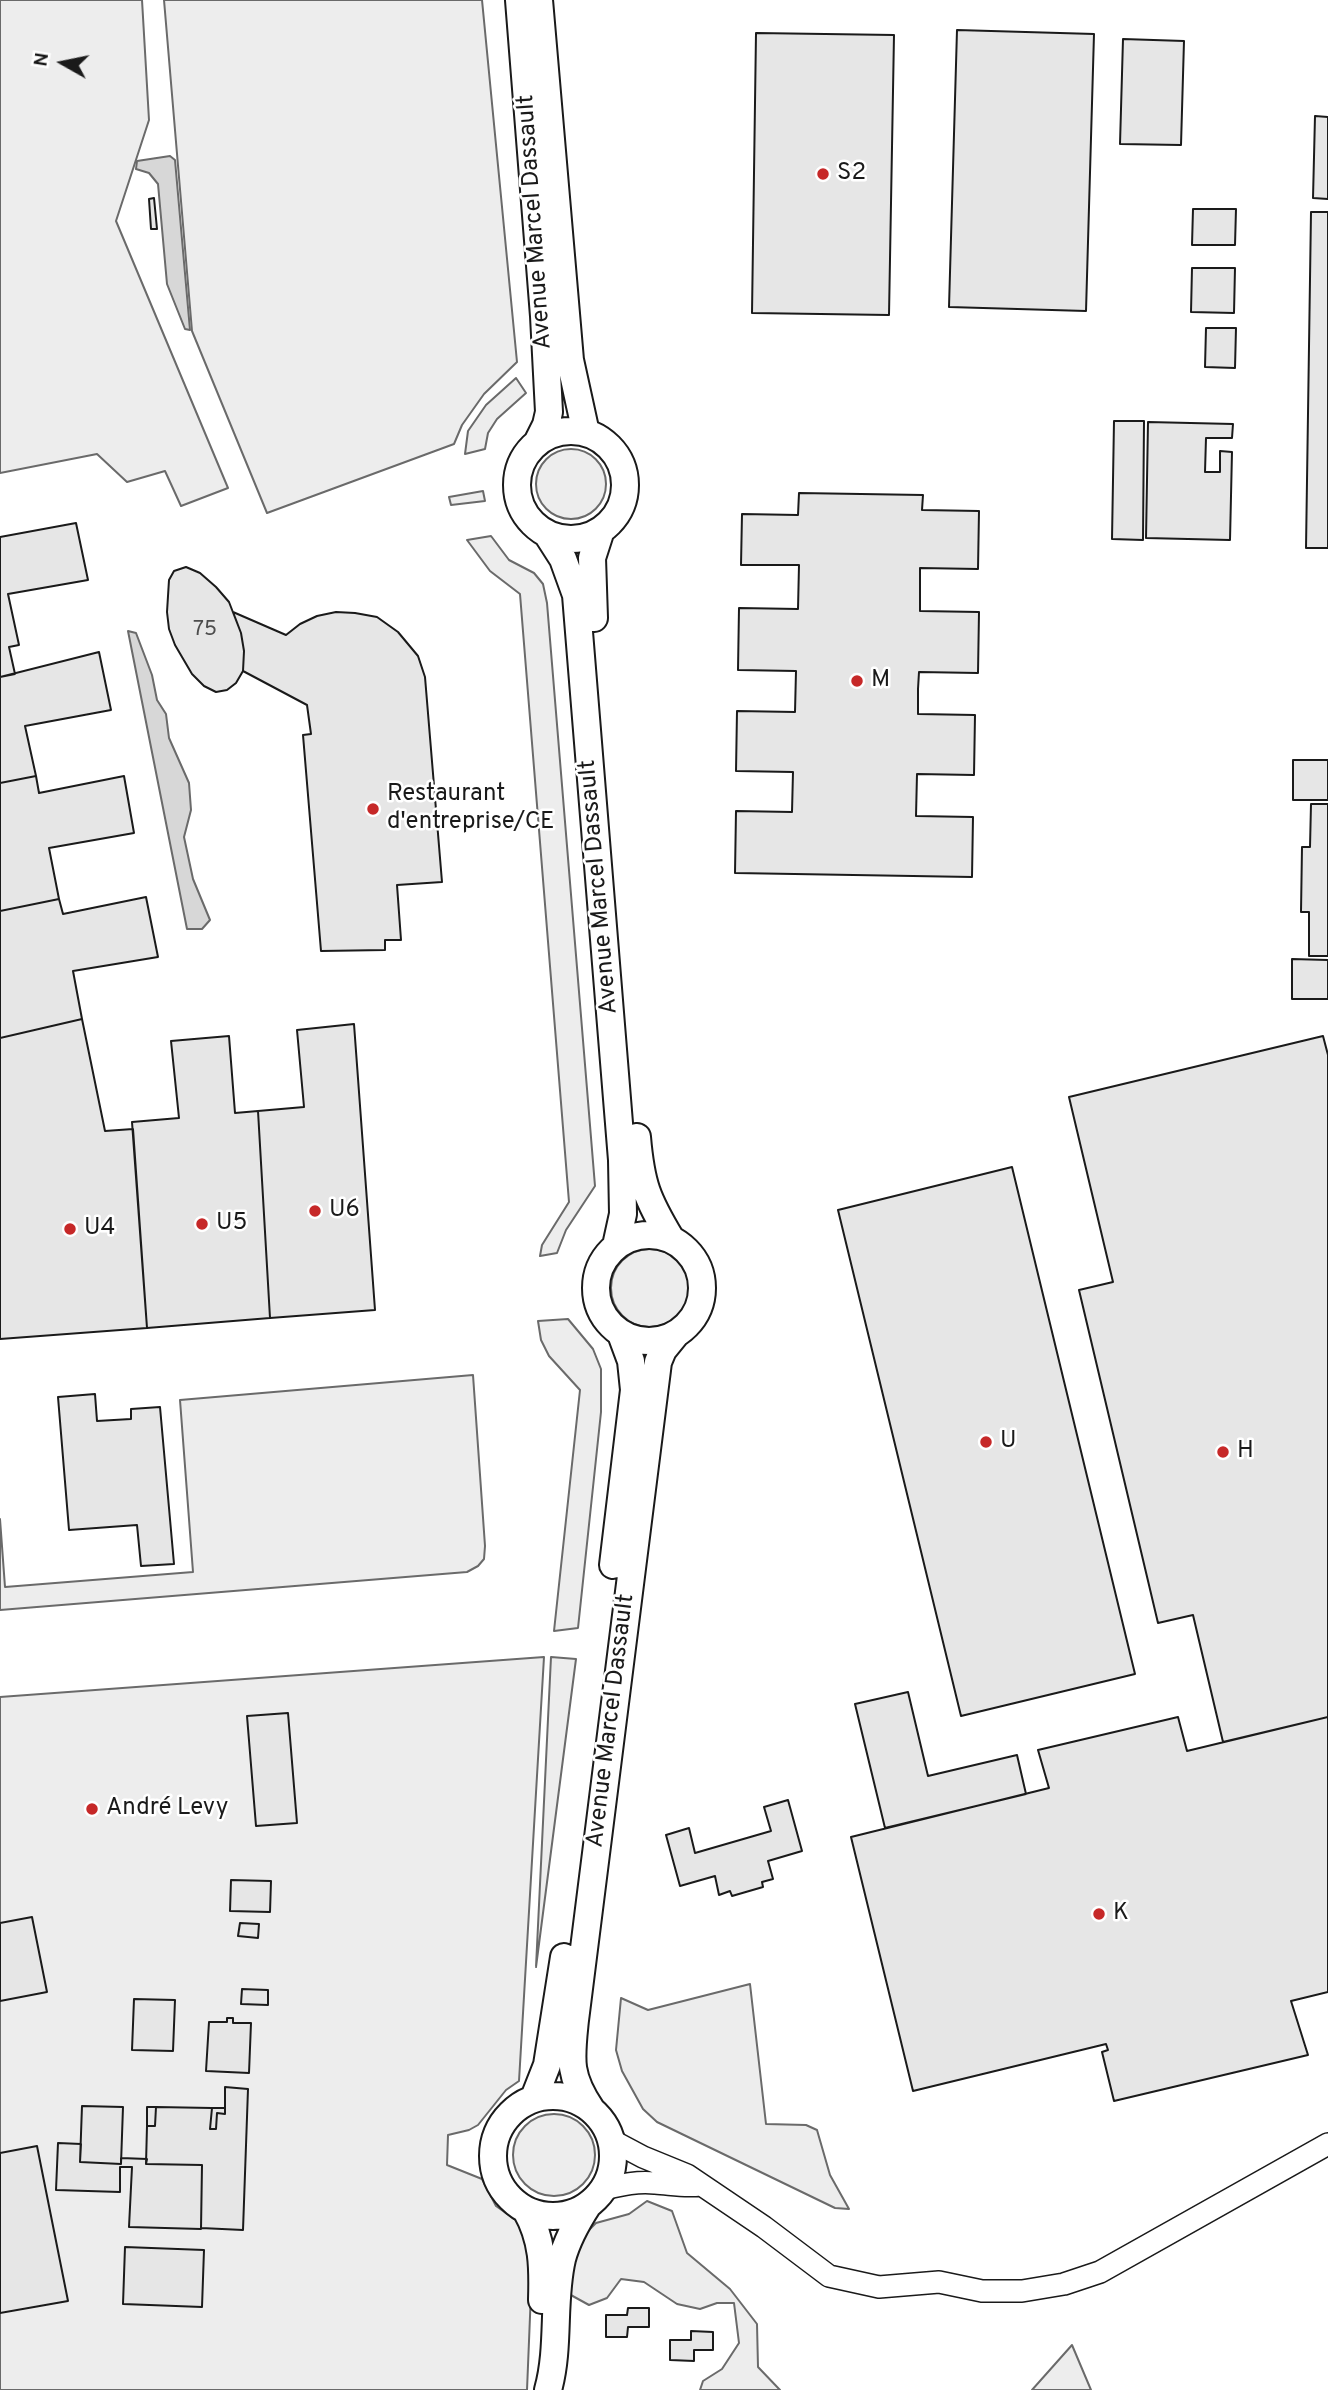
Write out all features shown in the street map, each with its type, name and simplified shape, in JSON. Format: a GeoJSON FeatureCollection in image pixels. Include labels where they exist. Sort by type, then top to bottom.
{"type":"FeatureCollection","features":[{"type":"Feature","properties":{"kind":"main road","name":"Avenue Marcel Dassault"},"geometry":{"type":"LineString","coordinates":[[519,0],[549,412],[537,443]]}},
{"type":"Feature","properties":{"kind":"main road","name":"Avenue Marcel Dassault"},"geometry":{"type":"LineString","coordinates":[[539,0],[570,360],[586,433]]}},
{"type":"Feature","properties":{"kind":"main road"},"geometry":{"type":"LineString","coordinates":[[569,431],[586,433],[611,448],[620,461],[625,489],[622,503],[614,518],[601,530],[584,538],[565,539],[547,534],[525,513],[519,498],[517,482],[520,466],[537,443],[552,434],[569,431]]}},
{"type":"Feature","properties":{"kind":"main road","name":"Avenue Marcel Dassault"},"geometry":{"type":"LineString","coordinates":[[601,530],[592,558],[592,598],[639,1168],[645,1192],[671,1239]]}},
{"type":"Feature","properties":{"kind":"main road","name":"Avenue Marcel Dassault"},"geometry":{"type":"LineString","coordinates":[[547,534],[563,559],[576,595],[622,1160],[623,1214],[616,1246]]}},
{"type":"Feature","properties":{"kind":"main road"},"geometry":{"type":"LineString","coordinates":[[643,1234],[671,1239],[682,1245],[699,1269],[702,1298],[696,1312],[688,1325],[663,1340],[635,1339],[621,1334],[603,1315],[597,1300],[596,1283],[606,1256],[628,1238],[643,1234]]}},
{"type":"Feature","properties":{"kind":"main road","name":"Avenue Marcel Dassault"},"geometry":{"type":"LineString","coordinates":[[534,2098],[547,2065],[559,2000],[627,1453],[634,1390],[631,1361],[621,1334]]}},
{"type":"Feature","properties":{"kind":"main road","name":"Avenue Marcel Dassault"},"geometry":{"type":"LineString","coordinates":[[591,2109],[577,2088],[572,2066],[574,2031],[658,1362],[663,1350],[676,1334]]}},
{"type":"Feature","properties":{"kind":"main road"},"geometry":{"type":"LineString","coordinates":[[548,2390],[554,2372],[561,2261],[577,2223],[596,2197],[611,2173],[614,2157],[607,2128],[591,2109],[578,2101],[564,2096],[548,2095],[519,2105],[499,2129],[493,2155],[498,2181],[505,2193],[526,2210],[541,2216],[573,2213],[596,2197]]}},
{"type":"Feature","properties":{"kind":"main road"},"geometry":{"type":"LineString","coordinates":[[526,2210],[535,2225],[542,2250],[543,2369],[548,2390]]}},
{"type":"Feature","properties":{"kind":"street"},"geometry":{"type":"LineString","coordinates":[[611,2140],[643,2158],[687,2175],[829,2276],[879,2287],[939,2282],[982,2291],[1022,2291],[1064,2284],[1100,2272],[1328,2144]]}},
{"type":"Feature","properties":{"kind":"street"},"geometry":{"type":"LineString","coordinates":[[596,2197],[632,2183],[681,2187],[702,2185]]}},
{"type":"Feature","properties":{"kind":"shaded area"},"geometry":{"type":"Polygon","coordinates":[[[0,0],[142,0],[149,120],[116,221],[228,488],[181,506],[165,471],[127,482],[97,454],[0,473],[0,0]]]}},
{"type":"Feature","properties":{"kind":"shaded area"},"geometry":{"type":"Polygon","coordinates":[[[164,0],[482,0],[517,362],[484,394],[462,425],[454,444],[267,513],[192,331],[164,0]]]}},
{"type":"Feature","properties":{"kind":"shaded area"},"geometry":{"type":"Polygon","coordinates":[[[170,156],[175,160],[190,330],[185,329],[167,284],[158,184],[149,173],[136,169],[137,161],[170,156]]]}},
{"type":"Feature","properties":{"kind":"shaded area"},"geometry":{"type":"Polygon","coordinates":[[[516,378],[526,393],[497,419],[488,433],[485,449],[465,454],[468,431],[486,405],[516,378]]]}},
{"type":"Feature","properties":{"kind":"shaded area"},"geometry":{"type":"Polygon","coordinates":[[[571,449],[596,459],[606,484],[596,509],[571,519],[546,509],[536,484],[546,459],[571,449]]]}},
{"type":"Feature","properties":{"kind":"shaded area"},"geometry":{"type":"Polygon","coordinates":[[[483,491],[485,501],[451,505],[449,497],[483,491]]]}},
{"type":"Feature","properties":{"kind":"shaded area"},"geometry":{"type":"Polygon","coordinates":[[[491,536],[509,560],[534,573],[543,584],[547,603],[595,1186],[566,1230],[557,1253],[540,1256],[542,1245],[569,1202],[520,594],[490,571],[467,540],[491,536]]]}},
{"type":"Feature","properties":{"kind":"shaded area"},"geometry":{"type":"Polygon","coordinates":[[[128,631],[136,633],[152,675],[157,700],[166,714],[169,738],[189,783],[191,810],[184,837],[193,879],[210,920],[202,929],[187,929],[128,631]]]}},
{"type":"Feature","properties":{"kind":"shaded area"},"geometry":{"type":"Polygon","coordinates":[[[650,1249],[665,1252],[678,1260],[686,1273],[689,1288],[686,1303],[678,1316],[665,1324],[650,1327],[635,1324],[622,1316],[614,1303],[611,1288],[614,1273],[622,1260],[635,1252],[650,1249]]]}},
{"type":"Feature","properties":{"kind":"shaded area"},"geometry":{"type":"Polygon","coordinates":[[[568,1319],[593,1349],[601,1369],[601,1412],[578,1628],[554,1631],[580,1390],[549,1356],[541,1340],[538,1321],[568,1319]]]}},
{"type":"Feature","properties":{"kind":"shaded area"},"geometry":{"type":"Polygon","coordinates":[[[473,1375],[485,1546],[484,1559],[467,1572],[0,1610],[0,1519],[5,1587],[193,1572],[180,1400],[473,1375]]]}},
{"type":"Feature","properties":{"kind":"shaded area"},"geometry":{"type":"Polygon","coordinates":[[[544,1657],[519,2081],[506,2090],[478,2125],[448,2135],[447,2165],[482,2179],[496,2206],[520,2223],[533,2243],[527,2390],[0,2390],[0,1697],[544,1657]]]}},
{"type":"Feature","properties":{"kind":"shaded area"},"geometry":{"type":"Polygon","coordinates":[[[551,1657],[576,1659],[536,1967],[551,1657]]]}},
{"type":"Feature","properties":{"kind":"shaded area"},"geometry":{"type":"Polygon","coordinates":[[[750,1984],[766,2124],[806,2125],[817,2130],[830,2175],[849,2209],[835,2208],[657,2122],[643,2109],[622,2071],[616,2050],[621,1998],[648,2010],[750,1984]]]}},
{"type":"Feature","properties":{"kind":"shaded area"},"geometry":{"type":"Polygon","coordinates":[[[554,2114],[570,2118],[583,2126],[591,2139],[595,2155],[591,2171],[583,2184],[570,2192],[554,2196],[538,2192],[525,2184],[517,2171],[513,2155],[517,2139],[525,2126],[538,2118],[554,2114]]]}},
{"type":"Feature","properties":{"kind":"shaded area"},"geometry":{"type":"Polygon","coordinates":[[[647,2201],[672,2211],[687,2253],[730,2289],[757,2324],[758,2367],[780,2390],[700,2390],[703,2381],[722,2369],[739,2343],[734,2303],[717,2303],[700,2309],[677,2304],[644,2282],[621,2279],[607,2298],[589,2305],[569,2294],[577,2242],[596,2223],[629,2214],[647,2201]]]}},
{"type":"Feature","properties":{"kind":"shaded area"},"geometry":{"type":"Polygon","coordinates":[[[1072,2345],[1091,2390],[1032,2390],[1072,2345]]]}},
{"type":"Feature","properties":{"kind":"building"},"geometry":{"type":"Polygon","coordinates":[[[957,30],[1094,34],[1086,311],[949,307],[957,30]]]}},
{"type":"Feature","properties":{"kind":"building","name":"S2"},"geometry":{"type":"Polygon","coordinates":[[[756,33],[894,35],[889,315],[752,313],[756,33]]]}},
{"type":"Feature","properties":{"kind":"building"},"geometry":{"type":"Polygon","coordinates":[[[1123,39],[1184,41],[1181,145],[1120,144],[1123,39]]]}},
{"type":"Feature","properties":{"kind":"building"},"geometry":{"type":"Polygon","coordinates":[[[1315,116],[1328,117],[1328,199],[1313,198],[1315,116]]]}},
{"type":"Feature","properties":{"kind":"building"},"geometry":{"type":"Polygon","coordinates":[[[154,198],[157,229],[151,229],[149,199],[154,198]]]}},
{"type":"Feature","properties":{"kind":"building"},"geometry":{"type":"Polygon","coordinates":[[[1193,209],[1236,209],[1235,245],[1192,245],[1193,209]]]}},
{"type":"Feature","properties":{"kind":"building"},"geometry":{"type":"Polygon","coordinates":[[[1311,212],[1328,212],[1328,548],[1306,548],[1311,212]]]}},
{"type":"Feature","properties":{"kind":"building"},"geometry":{"type":"Polygon","coordinates":[[[1192,268],[1235,268],[1234,313],[1191,312],[1192,268]]]}},
{"type":"Feature","properties":{"kind":"building"},"geometry":{"type":"Polygon","coordinates":[[[1206,328],[1236,328],[1235,368],[1205,367],[1206,328]]]}},
{"type":"Feature","properties":{"kind":"building"},"geometry":{"type":"Polygon","coordinates":[[[1114,421],[1144,421],[1143,540],[1112,539],[1114,421]]]}},
{"type":"Feature","properties":{"kind":"building"},"geometry":{"type":"Polygon","coordinates":[[[1148,422],[1233,424],[1232,438],[1206,438],[1205,472],[1220,472],[1220,451],[1232,452],[1230,540],[1146,538],[1148,422]]]}},
{"type":"Feature","properties":{"kind":"building","name":"M"},"geometry":{"type":"Polygon","coordinates":[[[799,493],[923,495],[922,510],[979,511],[978,569],[920,568],[920,611],[979,612],[978,673],[919,672],[918,689],[918,714],[975,715],[974,775],[917,774],[916,816],[973,817],[972,877],[735,873],[736,811],[792,812],[793,772],[736,771],[737,711],[795,712],[796,671],[738,670],[739,608],[798,609],[799,565],[741,565],[742,514],[798,515],[799,493]]]}},
{"type":"Feature","properties":{"kind":"building"},"geometry":{"type":"Polygon","coordinates":[[[76,523],[88,580],[8,594],[19,645],[9,647],[15,674],[0,677],[0,537],[76,523]]]}},
{"type":"Feature","properties":{"kind":"building"},"geometry":{"type":"Polygon","coordinates":[[[186,567],[200,573],[229,602],[241,633],[243,671],[236,683],[227,690],[216,692],[204,686],[192,674],[169,629],[169,580],[174,571],[186,567]]]}},
{"type":"Feature","properties":{"kind":"building","name":"Restaurant d'entreprise/CE"},"geometry":{"type":"Polygon","coordinates":[[[233,612],[286,635],[317,616],[336,612],[377,617],[398,632],[418,656],[425,677],[442,882],[397,885],[401,940],[385,940],[385,950],[321,951],[303,735],[311,734],[307,705],[243,671],[241,633],[233,612]]]}},
{"type":"Feature","properties":{"kind":"building"},"geometry":{"type":"Polygon","coordinates":[[[99,652],[111,710],[25,726],[36,776],[0,783],[0,677],[99,652]]]}},
{"type":"Feature","properties":{"kind":"building"},"geometry":{"type":"Polygon","coordinates":[[[1293,760],[1328,760],[1328,800],[1293,800],[1293,760]]]}},
{"type":"Feature","properties":{"kind":"building"},"geometry":{"type":"Polygon","coordinates":[[[36,776],[39,793],[124,776],[134,833],[49,848],[59,899],[0,911],[0,783],[36,776]]]}},
{"type":"Feature","properties":{"kind":"building"},"geometry":{"type":"Polygon","coordinates":[[[1311,804],[1328,804],[1328,956],[1309,956],[1309,912],[1301,912],[1302,847],[1310,847],[1311,804]]]}},
{"type":"Feature","properties":{"kind":"building"},"geometry":{"type":"Polygon","coordinates":[[[146,897],[158,957],[73,971],[82,1019],[0,1038],[0,911],[59,899],[63,914],[146,897]]]}},
{"type":"Feature","properties":{"kind":"building"},"geometry":{"type":"Polygon","coordinates":[[[1292,959],[1328,960],[1328,999],[1292,999],[1292,959]]]}},
{"type":"Feature","properties":{"kind":"building","name":"U4"},"geometry":{"type":"Polygon","coordinates":[[[82,1019],[105,1131],[133,1129],[147,1328],[0,1339],[0,1038],[82,1019]]]}},
{"type":"Feature","properties":{"kind":"building","name":"U6"},"geometry":{"type":"Polygon","coordinates":[[[354,1024],[375,1310],[270,1318],[258,1111],[304,1107],[297,1030],[354,1024]]]}},
{"type":"Feature","properties":{"kind":"building","name":"U5"},"geometry":{"type":"Polygon","coordinates":[[[229,1036],[235,1113],[258,1111],[270,1318],[147,1328],[132,1122],[179,1118],[171,1041],[229,1036]]]}},
{"type":"Feature","properties":{"kind":"building","name":"H"},"geometry":{"type":"Polygon","coordinates":[[[1323,1036],[1328,1055],[1328,1717],[1223,1742],[1193,1615],[1158,1623],[1079,1290],[1113,1282],[1069,1097],[1323,1036]]]}},
{"type":"Feature","properties":{"kind":"building","name":"U"},"geometry":{"type":"Polygon","coordinates":[[[1012,1167],[1135,1674],[961,1716],[838,1210],[1012,1167]]]}},
{"type":"Feature","properties":{"kind":"building"},"geometry":{"type":"Polygon","coordinates":[[[95,1394],[97,1421],[131,1419],[131,1409],[160,1407],[174,1564],[141,1566],[137,1525],[69,1530],[58,1397],[95,1394]]]}},
{"type":"Feature","properties":{"kind":"building"},"geometry":{"type":"Polygon","coordinates":[[[908,1692],[928,1776],[1017,1755],[1026,1794],[885,1828],[855,1704],[908,1692]]]}},
{"type":"Feature","properties":{"kind":"building"},"geometry":{"type":"Polygon","coordinates":[[[288,1713],[297,1823],[256,1826],[247,1716],[288,1713]]]}},
{"type":"Feature","properties":{"kind":"building","name":"K"},"geometry":{"type":"Polygon","coordinates":[[[1178,1717],[1187,1751],[1328,1717],[1328,1992],[1291,2001],[1308,2055],[1114,2101],[1102,2052],[1108,2050],[1106,2044],[913,2091],[851,1837],[1049,1788],[1038,1750],[1178,1717]]]}},
{"type":"Feature","properties":{"kind":"building"},"geometry":{"type":"Polygon","coordinates":[[[788,1800],[802,1851],[768,1861],[773,1879],[762,1882],[763,1887],[732,1896],[730,1891],[719,1895],[715,1876],[680,1886],[666,1835],[689,1828],[695,1853],[771,1831],[764,1807],[788,1800]]]}},
{"type":"Feature","properties":{"kind":"building"},"geometry":{"type":"Polygon","coordinates":[[[231,1880],[271,1881],[270,1912],[230,1911],[231,1880]]]}},
{"type":"Feature","properties":{"kind":"building"},"geometry":{"type":"Polygon","coordinates":[[[32,1917],[47,1992],[0,2001],[0,1923],[32,1917]]]}},
{"type":"Feature","properties":{"kind":"building"},"geometry":{"type":"Polygon","coordinates":[[[240,1923],[259,1924],[258,1938],[238,1936],[240,1923]]]}},
{"type":"Feature","properties":{"kind":"building"},"geometry":{"type":"Polygon","coordinates":[[[242,1989],[268,1990],[268,2005],[241,2004],[242,1989]]]}},
{"type":"Feature","properties":{"kind":"building"},"geometry":{"type":"Polygon","coordinates":[[[134,1999],[175,2000],[173,2051],[132,2050],[134,1999]]]}},
{"type":"Feature","properties":{"kind":"building"},"geometry":{"type":"Polygon","coordinates":[[[227,2018],[233,2018],[233,2023],[251,2023],[249,2073],[206,2071],[209,2022],[227,2022],[227,2018]]]}},
{"type":"Feature","properties":{"kind":"building"},"geometry":{"type":"Polygon","coordinates":[[[225,2087],[248,2089],[243,2230],[201,2228],[202,2165],[146,2164],[147,2126],[155,2126],[156,2107],[212,2108],[210,2129],[216,2129],[217,2113],[225,2114],[225,2087]]]}},
{"type":"Feature","properties":{"kind":"building"},"geometry":{"type":"Polygon","coordinates":[[[82,2106],[123,2107],[121,2164],[80,2162],[82,2106]]]}},
{"type":"Feature","properties":{"kind":"building"},"geometry":{"type":"Polygon","coordinates":[[[147,2107],[156,2107],[155,2126],[147,2126],[147,2107]]]}},
{"type":"Feature","properties":{"kind":"building"},"geometry":{"type":"Polygon","coordinates":[[[212,2108],[225,2108],[225,2114],[217,2113],[216,2129],[210,2129],[212,2108]]]}},
{"type":"Feature","properties":{"kind":"building"},"geometry":{"type":"Polygon","coordinates":[[[58,2143],[81,2144],[80,2162],[121,2164],[121,2158],[147,2159],[146,2164],[202,2165],[201,2229],[129,2227],[132,2167],[120,2167],[120,2192],[56,2190],[58,2143]]]}},
{"type":"Feature","properties":{"kind":"building"},"geometry":{"type":"Polygon","coordinates":[[[37,2146],[68,2301],[0,2313],[0,2153],[37,2146]]]}},
{"type":"Feature","properties":{"kind":"building"},"geometry":{"type":"Polygon","coordinates":[[[125,2247],[204,2250],[202,2307],[123,2304],[125,2247]]]}},
{"type":"Feature","properties":{"kind":"building"},"geometry":{"type":"Polygon","coordinates":[[[628,2308],[649,2308],[649,2327],[628,2327],[627,2337],[606,2337],[606,2315],[627,2315],[628,2308]]]}},
{"type":"Feature","properties":{"kind":"building"},"geometry":{"type":"Polygon","coordinates":[[[691,2331],[713,2332],[713,2350],[694,2350],[694,2361],[670,2360],[670,2340],[691,2340],[691,2331]]]}},
{"type":"Feature","properties":{"kind":"place","name":"S2"},"geometry":{"type":"Point","coordinates":[823,174]}},
{"type":"Feature","properties":{"kind":"place","name":"M"},"geometry":{"type":"Point","coordinates":[857,681]}},
{"type":"Feature","properties":{"kind":"place","name":"Restaurant d'entreprise/CE"},"geometry":{"type":"Point","coordinates":[373,809]}},
{"type":"Feature","properties":{"kind":"place","name":"U6"},"geometry":{"type":"Point","coordinates":[315,1211]}},
{"type":"Feature","properties":{"kind":"place","name":"U5"},"geometry":{"type":"Point","coordinates":[202,1224]}},
{"type":"Feature","properties":{"kind":"place","name":"U4"},"geometry":{"type":"Point","coordinates":[70,1229]}},
{"type":"Feature","properties":{"kind":"place","name":"U"},"geometry":{"type":"Point","coordinates":[986,1442]}},
{"type":"Feature","properties":{"kind":"place","name":"H"},"geometry":{"type":"Point","coordinates":[1223,1452]}},
{"type":"Feature","properties":{"kind":"place","name":"André Levy"},"geometry":{"type":"Point","coordinates":[92,1809]}},
{"type":"Feature","properties":{"kind":"place","name":"K"},"geometry":{"type":"Point","coordinates":[1099,1914]}}]}
